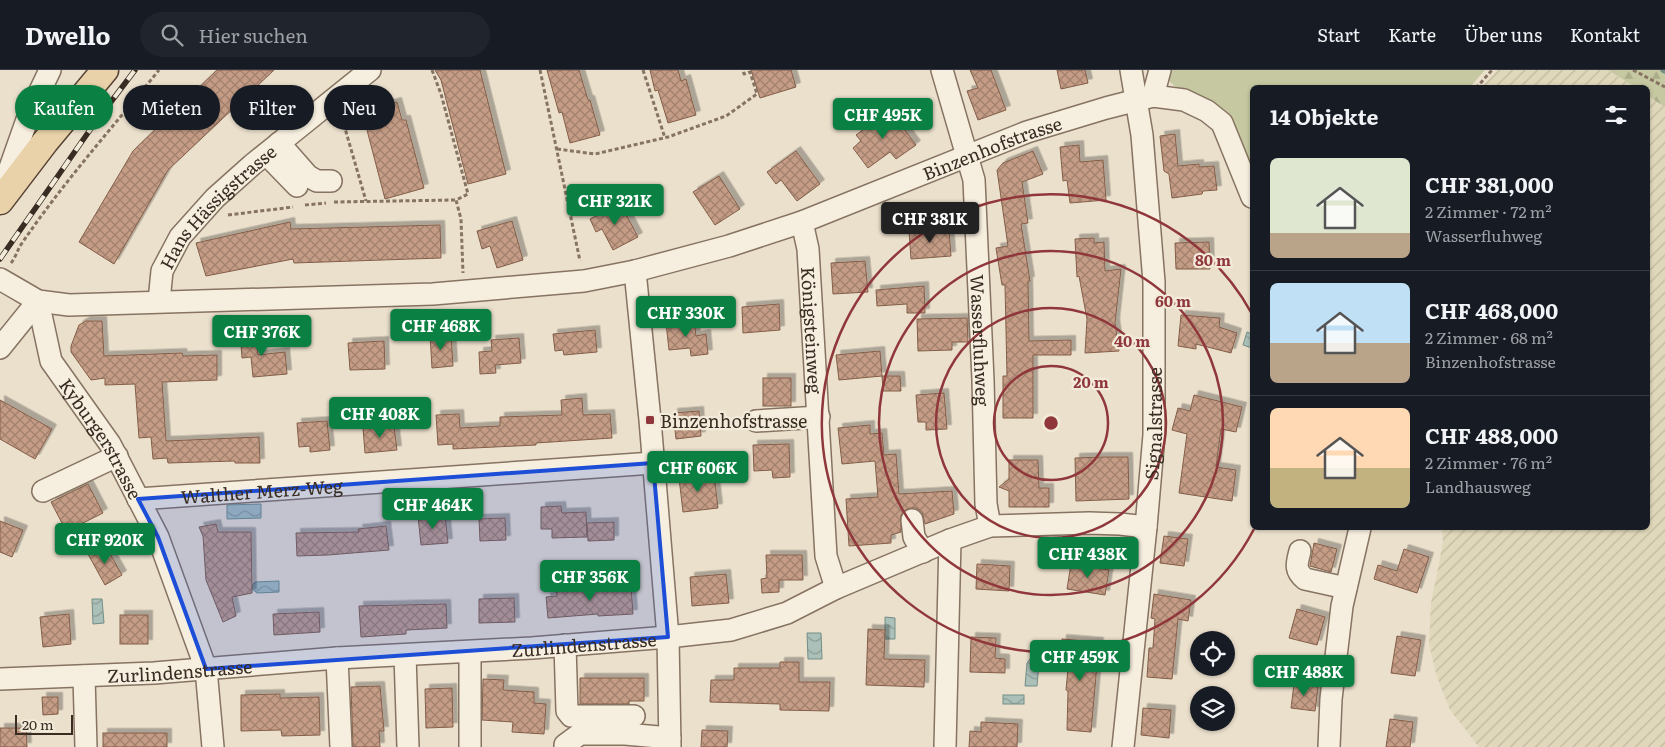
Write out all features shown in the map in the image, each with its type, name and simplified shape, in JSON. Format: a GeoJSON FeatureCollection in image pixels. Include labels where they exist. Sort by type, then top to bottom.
{"type":"FeatureCollection","features":[{"type":"Feature","properties":{"kind":"main road"},"geometry":{"type":"LineString","coordinates":[[0,201],[45,142],[105,70]]}},
{"type":"Feature","properties":{"kind":"street"},"geometry":{"type":"LineString","coordinates":[[0,196],[29,114],[50,70]]}},
{"type":"Feature","properties":{"kind":"street","name":"Hans Hässigstrasse"},"geometry":{"type":"LineString","coordinates":[[351,85],[370,70]]}},
{"type":"Feature","properties":{"kind":"street","name":"Wasserfluhweg"},"geometry":{"type":"LineString","coordinates":[[942,70],[974,180],[983,380],[986,504],[990,526]]}},
{"type":"Feature","properties":{"kind":"street","name":"Signalstrasse"},"geometry":{"type":"LineString","coordinates":[[1123,747],[1154,435],[1154,282],[1142,136],[1145,99],[1131,70]]}},
{"type":"Feature","properties":{"kind":"street"},"geometry":{"type":"LineString","coordinates":[[1160,70],[1145,99],[1184,100],[1207,111],[1222,123],[1250,192]]}},
{"type":"Feature","properties":{"kind":"street","name":"Binzenhofstrasse"},"geometry":{"type":"LineString","coordinates":[[0,279],[38,301],[69,305],[433,294],[584,281],[634,271],[729,246],[802,222],[968,155],[1036,130],[1106,108],[1145,99]]}},
{"type":"Feature","properties":{"kind":"street","name":"Hans Hässigstrasse"},"geometry":{"type":"LineString","coordinates":[[159,301],[162,271],[180,237],[215,198],[324,107]]}},
{"type":"Feature","properties":{"kind":"street"},"geometry":{"type":"LineString","coordinates":[[272,149],[317,181],[331,181]]}},
{"type":"Feature","properties":{"kind":"street"},"geometry":{"type":"LineString","coordinates":[[272,149],[297,186]]}},
{"type":"Feature","properties":{"kind":"street","name":"Königsteinweg"},"geometry":{"type":"LineString","coordinates":[[802,222],[808,249],[826,556],[836,588]]}},
{"type":"Feature","properties":{"kind":"street"},"geometry":{"type":"LineString","coordinates":[[565,747],[565,745],[580,734],[625,734],[670,742],[668,637],[634,271]]}},
{"type":"Feature","properties":{"kind":"street"},"geometry":{"type":"LineString","coordinates":[[0,348],[38,301]]}},
{"type":"Feature","properties":{"kind":"street","name":"Kyburgerstrasse"},"geometry":{"type":"LineString","coordinates":[[38,301],[51,360],[110,444],[158,536],[206,669],[213,747]]}},
{"type":"Feature","properties":{"kind":"street"},"geometry":{"type":"LineString","coordinates":[[756,421],[819,417]]}},
{"type":"Feature","properties":{"kind":"street"},"geometry":{"type":"LineString","coordinates":[[43,491],[116,456]]}},
{"type":"Feature","properties":{"kind":"street","name":"Walther Merz-Weg"},"geometry":{"type":"LineString","coordinates":[[138,499],[653,462]]}},
{"type":"Feature","properties":{"kind":"street"},"geometry":{"type":"LineString","coordinates":[[912,520],[914,537],[923,552]]}},
{"type":"Feature","properties":{"kind":"street","name":"Zurlindenstrasse"},"geometry":{"type":"LineString","coordinates":[[0,679],[206,669],[337,658],[470,652],[668,637],[731,630],[787,613],[836,588],[950,540],[990,526],[1089,523],[1146,527]]}},
{"type":"Feature","properties":{"kind":"street"},"geometry":{"type":"LineString","coordinates":[[1329,747],[1331,699],[1342,606],[1360,530]]}},
{"type":"Feature","properties":{"kind":"street"},"geometry":{"type":"LineString","coordinates":[[945,747],[950,540]]}},
{"type":"Feature","properties":{"kind":"street"},"geometry":{"type":"LineString","coordinates":[[1300,551],[1296,566],[1300,575],[1305,579],[1346,588]]}},
{"type":"Feature","properties":{"kind":"street"},"geometry":{"type":"LineString","coordinates":[[565,645],[566,711],[571,716],[634,716]]}},
{"type":"Feature","properties":{"kind":"street"},"geometry":{"type":"LineString","coordinates":[[470,652],[470,747]]}},
{"type":"Feature","properties":{"kind":"street"},"geometry":{"type":"LineString","coordinates":[[405,655],[408,747]]}},
{"type":"Feature","properties":{"kind":"street"},"geometry":{"type":"LineString","coordinates":[[337,658],[341,747]]}},
{"type":"Feature","properties":{"kind":"street"},"geometry":{"type":"LineString","coordinates":[[84,676],[86,747]]}},
{"type":"Feature","properties":{"kind":"path"},"geometry":{"type":"LineString","coordinates":[[0,279],[14,259],[18,249],[86,158],[159,70]]}},
{"type":"Feature","properties":{"kind":"path"},"geometry":{"type":"LineString","coordinates":[[207,208],[213,216],[332,202],[456,200],[468,194],[441,94],[432,70]]}},
{"type":"Feature","properties":{"kind":"path"},"geometry":{"type":"LineString","coordinates":[[540,70],[584,281]]}},
{"type":"Feature","properties":{"kind":"path"},"geometry":{"type":"LineString","coordinates":[[644,70],[665,138]]}},
{"type":"Feature","properties":{"kind":"path"},"geometry":{"type":"LineString","coordinates":[[558,149],[595,154],[665,138],[726,116],[757,94],[750,72],[744,74],[744,70]]}},
{"type":"Feature","properties":{"kind":"path"},"geometry":{"type":"LineString","coordinates":[[1479,85],[1492,70]]}},
{"type":"Feature","properties":{"kind":"path"},"geometry":{"type":"LineString","coordinates":[[1633,70],[1665,87]]}},
{"type":"Feature","properties":{"kind":"path"},"geometry":{"type":"LineString","coordinates":[[346,130],[366,201]]}},
{"type":"Feature","properties":{"kind":"path"},"geometry":{"type":"LineString","coordinates":[[456,200],[461,219],[464,292]]}},
{"type":"Feature","properties":{"kind":"highlighted area"},"geometry":{"type":"Polygon","coordinates":[[[653,463],[668,637],[206,669],[158,537],[138,499],[653,463]]]}},
{"type":"Feature","properties":{"kind":"shaded area"},"geometry":{"type":"Polygon","coordinates":[[[1497,70],[1608,70],[1632,85],[1484,85],[1497,70]]]}},
{"type":"Feature","properties":{"kind":"shaded area"},"geometry":{"type":"Polygon","coordinates":[[[1650,97],[1665,107],[1665,747],[1479,747],[1450,710],[1437,677],[1429,644],[1431,603],[1443,543],[1442,530],[1650,530],[1650,97]]]}},
{"type":"Feature","properties":{"kind":"green space"},"geometry":{"type":"Polygon","coordinates":[[[1166,70],[1485,70],[1472,85],[1250,85],[1250,173],[1217,107],[1207,99],[1177,87],[1167,77],[1166,70]]]}},
{"type":"Feature","properties":{"kind":"green space"},"geometry":{"type":"Polygon","coordinates":[[[1608,70],[1665,70],[1665,107],[1650,97],[1650,85],[1632,85],[1608,70]]]}},
{"type":"Feature","properties":{"kind":"water"},"geometry":{"type":"Polygon","coordinates":[[[1247,332],[1250,333],[1250,347],[1243,345],[1247,332]]]}},
{"type":"Feature","properties":{"kind":"water"},"geometry":{"type":"Polygon","coordinates":[[[261,504],[261,518],[227,519],[227,505],[261,504]]]}},
{"type":"Feature","properties":{"kind":"water"},"geometry":{"type":"Polygon","coordinates":[[[279,581],[279,592],[257,593],[252,589],[253,584],[256,582],[279,581]]]}},
{"type":"Feature","properties":{"kind":"water"},"geometry":{"type":"Polygon","coordinates":[[[92,599],[102,599],[104,623],[93,624],[92,599]]]}},
{"type":"Feature","properties":{"kind":"water"},"geometry":{"type":"Polygon","coordinates":[[[885,617],[895,618],[895,639],[885,639],[885,617]]]}},
{"type":"Feature","properties":{"kind":"water"},"geometry":{"type":"Polygon","coordinates":[[[807,633],[821,633],[822,659],[808,659],[807,633]]]}},
{"type":"Feature","properties":{"kind":"water"},"geometry":{"type":"Polygon","coordinates":[[[1030,659],[1035,659],[1039,663],[1037,686],[1025,686],[1027,663],[1030,659]]]}},
{"type":"Feature","properties":{"kind":"water"},"geometry":{"type":"Polygon","coordinates":[[[1003,695],[1024,695],[1024,704],[1003,704],[1003,695]]]}},
{"type":"Feature","properties":{"kind":"building"},"geometry":{"type":"Polygon","coordinates":[[[217,70],[274,70],[258,85],[230,85],[230,112],[220,121],[220,85],[201,85],[217,70]]]}},
{"type":"Feature","properties":{"kind":"building"},"geometry":{"type":"Polygon","coordinates":[[[435,70],[480,70],[506,174],[468,184],[441,80],[435,70]]]}},
{"type":"Feature","properties":{"kind":"building"},"geometry":{"type":"Polygon","coordinates":[[[547,70],[579,70],[600,135],[570,143],[562,112],[559,113],[547,70]]]}},
{"type":"Feature","properties":{"kind":"building"},"geometry":{"type":"Polygon","coordinates":[[[650,70],[678,70],[681,81],[686,79],[696,115],[668,123],[658,90],[655,91],[650,70]]]}},
{"type":"Feature","properties":{"kind":"building"},"geometry":{"type":"Polygon","coordinates":[[[751,70],[791,70],[796,87],[760,98],[751,70]]]}},
{"type":"Feature","properties":{"kind":"building"},"geometry":{"type":"Polygon","coordinates":[[[970,70],[991,70],[1006,110],[978,120],[967,91],[978,88],[970,70]]]}},
{"type":"Feature","properties":{"kind":"building"},"geometry":{"type":"Polygon","coordinates":[[[1057,70],[1085,70],[1088,83],[1061,89],[1057,70]]]}},
{"type":"Feature","properties":{"kind":"building"},"geometry":{"type":"Polygon","coordinates":[[[397,102],[402,120],[406,120],[424,188],[385,199],[367,130],[395,130],[395,103],[397,102]]]}},
{"type":"Feature","properties":{"kind":"building"},"geometry":{"type":"Polygon","coordinates":[[[890,110],[916,145],[896,159],[890,152],[868,168],[853,148],[861,141],[856,135],[890,110]]]}},
{"type":"Feature","properties":{"kind":"building"},"geometry":{"type":"Polygon","coordinates":[[[155,130],[210,130],[168,170],[114,264],[79,242],[133,151],[155,130]]]}},
{"type":"Feature","properties":{"kind":"building"},"geometry":{"type":"Polygon","coordinates":[[[1175,134],[1178,166],[1199,164],[1199,167],[1214,166],[1217,190],[1172,198],[1169,174],[1164,171],[1160,136],[1175,134]]]}},
{"type":"Feature","properties":{"kind":"building"},"geometry":{"type":"Polygon","coordinates":[[[1079,145],[1080,162],[1103,160],[1106,200],[1070,203],[1067,180],[1063,181],[1060,147],[1079,145]]]}},
{"type":"Feature","properties":{"kind":"building"},"geometry":{"type":"Polygon","coordinates":[[[796,151],[820,184],[797,201],[781,180],[776,184],[767,172],[796,151]]]}},
{"type":"Feature","properties":{"kind":"building"},"geometry":{"type":"Polygon","coordinates":[[[1033,151],[1043,174],[1022,182],[1028,223],[1021,224],[1030,281],[1028,281],[1029,341],[1071,340],[1071,355],[1033,355],[1033,418],[1003,418],[1003,376],[1007,376],[1005,285],[1002,285],[996,248],[1008,246],[997,170],[1003,163],[1033,151]]]}},
{"type":"Feature","properties":{"kind":"building"},"geometry":{"type":"Polygon","coordinates":[[[719,176],[740,209],[715,225],[693,192],[719,176]]]}},
{"type":"Feature","properties":{"kind":"building"},"geometry":{"type":"Polygon","coordinates":[[[620,203],[638,237],[613,250],[602,229],[596,232],[590,219],[620,203]]]}},
{"type":"Feature","properties":{"kind":"building"},"geometry":{"type":"Polygon","coordinates":[[[512,221],[523,260],[497,268],[490,246],[482,249],[477,231],[512,221]]]}},
{"type":"Feature","properties":{"kind":"building"},"geometry":{"type":"Polygon","coordinates":[[[290,222],[291,229],[440,225],[441,258],[294,263],[293,259],[206,276],[196,243],[290,222]]]}},
{"type":"Feature","properties":{"kind":"building"},"geometry":{"type":"Polygon","coordinates":[[[949,229],[951,256],[911,259],[909,231],[949,229]]]}},
{"type":"Feature","properties":{"kind":"building"},"geometry":{"type":"Polygon","coordinates":[[[1094,238],[1094,243],[1104,242],[1105,271],[1121,269],[1115,323],[1119,351],[1085,353],[1087,319],[1079,276],[1077,277],[1075,239],[1094,238]]]}},
{"type":"Feature","properties":{"kind":"building"},"geometry":{"type":"Polygon","coordinates":[[[1209,242],[1210,269],[1176,269],[1175,243],[1209,242]]]}},
{"type":"Feature","properties":{"kind":"building"},"geometry":{"type":"Polygon","coordinates":[[[865,261],[868,292],[833,294],[831,263],[865,261]]]}},
{"type":"Feature","properties":{"kind":"building"},"geometry":{"type":"Polygon","coordinates":[[[924,286],[925,313],[907,313],[907,304],[877,306],[876,290],[924,286]]]}},
{"type":"Feature","properties":{"kind":"building"},"geometry":{"type":"Polygon","coordinates":[[[779,304],[780,330],[743,333],[742,307],[779,304]]]}},
{"type":"Feature","properties":{"kind":"building"},"geometry":{"type":"Polygon","coordinates":[[[1181,315],[1220,318],[1219,327],[1237,333],[1231,353],[1196,344],[1196,349],[1178,346],[1181,315]]]}},
{"type":"Feature","properties":{"kind":"building"},"geometry":{"type":"Polygon","coordinates":[[[967,318],[968,342],[952,342],[952,350],[918,351],[917,319],[967,318]]]}},
{"type":"Feature","properties":{"kind":"building"},"geometry":{"type":"Polygon","coordinates":[[[694,320],[696,336],[706,334],[708,354],[691,356],[690,348],[669,350],[666,323],[694,320]]]}},
{"type":"Feature","properties":{"kind":"building"},"geometry":{"type":"Polygon","coordinates":[[[86,321],[102,321],[104,356],[182,353],[183,356],[217,355],[217,380],[162,382],[166,441],[259,437],[260,463],[235,463],[235,461],[168,463],[167,458],[153,459],[151,437],[139,438],[135,384],[105,385],[105,378],[91,380],[71,352],[71,346],[79,325],[86,321]]]}},
{"type":"Feature","properties":{"kind":"building"},"geometry":{"type":"Polygon","coordinates":[[[255,330],[258,355],[285,352],[287,374],[253,377],[251,357],[242,358],[240,331],[255,330]]]}},
{"type":"Feature","properties":{"kind":"building"},"geometry":{"type":"Polygon","coordinates":[[[595,330],[597,352],[564,355],[563,350],[555,351],[553,334],[595,330]]]}},
{"type":"Feature","properties":{"kind":"building"},"geometry":{"type":"Polygon","coordinates":[[[451,334],[453,366],[432,368],[430,335],[451,334]]]}},
{"type":"Feature","properties":{"kind":"building"},"geometry":{"type":"Polygon","coordinates":[[[519,338],[521,363],[495,365],[496,373],[480,374],[479,352],[492,351],[491,340],[519,338]]]}},
{"type":"Feature","properties":{"kind":"building"},"geometry":{"type":"Polygon","coordinates":[[[384,341],[385,369],[350,370],[348,343],[384,341]]]}},
{"type":"Feature","properties":{"kind":"building"},"geometry":{"type":"Polygon","coordinates":[[[880,351],[882,376],[839,380],[836,355],[880,351]]]}},
{"type":"Feature","properties":{"kind":"building"},"geometry":{"type":"Polygon","coordinates":[[[882,376],[900,376],[901,391],[883,391],[882,376]]]}},
{"type":"Feature","properties":{"kind":"building"},"geometry":{"type":"Polygon","coordinates":[[[763,378],[791,378],[791,406],[763,406],[763,378]]]}},
{"type":"Feature","properties":{"kind":"building"},"geometry":{"type":"Polygon","coordinates":[[[944,393],[947,429],[926,430],[926,422],[918,422],[916,395],[944,393]]]}},
{"type":"Feature","properties":{"kind":"building"},"geometry":{"type":"Polygon","coordinates":[[[1194,395],[1242,407],[1236,432],[1221,429],[1216,467],[1236,470],[1232,501],[1179,493],[1187,434],[1172,430],[1178,408],[1190,411],[1194,395]]]}},
{"type":"Feature","properties":{"kind":"building"},"geometry":{"type":"Polygon","coordinates":[[[582,398],[583,415],[610,414],[612,438],[536,443],[536,445],[453,449],[453,444],[438,445],[436,415],[459,414],[460,428],[500,426],[500,417],[562,415],[561,400],[582,398]]]}},
{"type":"Feature","properties":{"kind":"building"},"geometry":{"type":"Polygon","coordinates":[[[0,400],[52,429],[35,459],[0,439],[0,400]]]}},
{"type":"Feature","properties":{"kind":"building"},"geometry":{"type":"Polygon","coordinates":[[[699,411],[701,436],[676,439],[673,413],[699,411]]]}},
{"type":"Feature","properties":{"kind":"building"},"geometry":{"type":"Polygon","coordinates":[[[327,421],[330,450],[310,452],[310,446],[299,447],[297,423],[327,421]]]}},
{"type":"Feature","properties":{"kind":"building"},"geometry":{"type":"Polygon","coordinates":[[[870,425],[870,434],[882,433],[884,455],[896,454],[899,494],[952,491],[954,514],[925,524],[922,512],[916,508],[910,508],[901,515],[901,532],[891,535],[891,543],[849,546],[846,499],[878,497],[875,461],[842,464],[838,428],[870,425]]]}},
{"type":"Feature","properties":{"kind":"building"},"geometry":{"type":"Polygon","coordinates":[[[394,426],[397,450],[365,453],[363,428],[394,426]]]}},
{"type":"Feature","properties":{"kind":"building"},"geometry":{"type":"Polygon","coordinates":[[[789,444],[790,477],[773,478],[772,470],[754,471],[753,445],[789,444]]]}},
{"type":"Feature","properties":{"kind":"building"},"geometry":{"type":"Polygon","coordinates":[[[1128,457],[1129,499],[1076,501],[1075,458],[1128,457]]]}},
{"type":"Feature","properties":{"kind":"building"},"geometry":{"type":"Polygon","coordinates":[[[1009,460],[1038,460],[1039,488],[1049,488],[1049,507],[1009,507],[1009,491],[999,487],[1009,479],[1009,460]]]}},
{"type":"Feature","properties":{"kind":"building"},"geometry":{"type":"Polygon","coordinates":[[[714,474],[718,508],[683,512],[679,478],[714,474]]]}},
{"type":"Feature","properties":{"kind":"building"},"geometry":{"type":"Polygon","coordinates":[[[88,484],[103,513],[71,529],[67,523],[63,525],[51,502],[88,484]]]}},
{"type":"Feature","properties":{"kind":"building"},"geometry":{"type":"Polygon","coordinates":[[[561,506],[562,513],[586,512],[587,537],[552,538],[552,529],[541,529],[541,507],[561,506]]]}},
{"type":"Feature","properties":{"kind":"building"},"geometry":{"type":"Polygon","coordinates":[[[445,514],[448,543],[421,545],[418,516],[445,514]]]}},
{"type":"Feature","properties":{"kind":"building"},"geometry":{"type":"Polygon","coordinates":[[[505,518],[506,540],[480,541],[479,519],[505,518]]]}},
{"type":"Feature","properties":{"kind":"building"},"geometry":{"type":"Polygon","coordinates":[[[0,521],[23,530],[12,557],[0,552],[0,521]]]}},
{"type":"Feature","properties":{"kind":"building"},"geometry":{"type":"Polygon","coordinates":[[[614,522],[614,540],[588,541],[587,523],[614,522]]]}},
{"type":"Feature","properties":{"kind":"building"},"geometry":{"type":"Polygon","coordinates":[[[216,524],[218,532],[251,532],[252,593],[232,597],[236,616],[223,622],[206,580],[203,536],[199,527],[216,524]]]}},
{"type":"Feature","properties":{"kind":"building"},"geometry":{"type":"Polygon","coordinates":[[[386,526],[389,550],[297,556],[296,533],[359,532],[358,529],[386,526]]]}},
{"type":"Feature","properties":{"kind":"building"},"geometry":{"type":"Polygon","coordinates":[[[1164,536],[1188,539],[1184,566],[1160,563],[1164,536]]]}},
{"type":"Feature","properties":{"kind":"building"},"geometry":{"type":"Polygon","coordinates":[[[1314,543],[1337,549],[1331,572],[1310,566],[1314,543]]]}},
{"type":"Feature","properties":{"kind":"building"},"geometry":{"type":"Polygon","coordinates":[[[105,545],[122,575],[105,585],[88,554],[105,545]]]}},
{"type":"Feature","properties":{"kind":"building"},"geometry":{"type":"Polygon","coordinates":[[[1404,549],[1429,557],[1417,593],[1374,579],[1378,565],[1397,571],[1404,549]]]}},
{"type":"Feature","properties":{"kind":"building"},"geometry":{"type":"Polygon","coordinates":[[[766,555],[802,555],[803,580],[779,580],[779,592],[762,593],[761,579],[767,578],[766,555]]]}},
{"type":"Feature","properties":{"kind":"building"},"geometry":{"type":"Polygon","coordinates":[[[977,564],[1010,566],[1009,591],[976,589],[977,564]]]}},
{"type":"Feature","properties":{"kind":"building"},"geometry":{"type":"Polygon","coordinates":[[[1071,564],[1109,570],[1105,595],[1067,589],[1071,564]]]}},
{"type":"Feature","properties":{"kind":"building"},"geometry":{"type":"Polygon","coordinates":[[[726,574],[729,603],[692,606],[690,577],[726,574]]]}},
{"type":"Feature","properties":{"kind":"building"},"geometry":{"type":"Polygon","coordinates":[[[576,585],[576,590],[631,587],[633,614],[598,616],[598,614],[548,618],[546,597],[557,596],[556,587],[576,585]]]}},
{"type":"Feature","properties":{"kind":"building"},"geometry":{"type":"Polygon","coordinates":[[[1154,594],[1191,600],[1188,621],[1178,619],[1172,679],[1147,677],[1149,648],[1153,648],[1155,619],[1151,618],[1154,594]]]}},
{"type":"Feature","properties":{"kind":"building"},"geometry":{"type":"Polygon","coordinates":[[[514,598],[515,622],[479,623],[479,599],[514,598]]]}},
{"type":"Feature","properties":{"kind":"building"},"geometry":{"type":"Polygon","coordinates":[[[446,604],[447,628],[406,630],[406,634],[361,637],[359,606],[446,604]]]}},
{"type":"Feature","properties":{"kind":"building"},"geometry":{"type":"Polygon","coordinates":[[[1297,609],[1325,617],[1317,645],[1289,638],[1297,609]]]}},
{"type":"Feature","properties":{"kind":"building"},"geometry":{"type":"Polygon","coordinates":[[[319,612],[320,632],[274,635],[273,614],[319,612]]]}},
{"type":"Feature","properties":{"kind":"building"},"geometry":{"type":"Polygon","coordinates":[[[69,614],[71,644],[43,647],[40,617],[69,614]]]}},
{"type":"Feature","properties":{"kind":"building"},"geometry":{"type":"Polygon","coordinates":[[[120,615],[148,615],[148,644],[120,644],[120,615]]]}},
{"type":"Feature","properties":{"kind":"building"},"geometry":{"type":"Polygon","coordinates":[[[868,629],[885,630],[884,659],[925,660],[924,687],[866,685],[868,629]]]}},
{"type":"Feature","properties":{"kind":"building"},"geometry":{"type":"Polygon","coordinates":[[[1397,636],[1421,640],[1415,676],[1391,673],[1397,636]]]}},
{"type":"Feature","properties":{"kind":"building"},"geometry":{"type":"Polygon","coordinates":[[[971,637],[996,638],[995,658],[1005,659],[1005,673],[970,672],[971,637]]]}},
{"type":"Feature","properties":{"kind":"building"},"geometry":{"type":"Polygon","coordinates":[[[1062,639],[1099,642],[1091,732],[1067,730],[1068,691],[1066,690],[1068,668],[1060,667],[1062,639]]]}},
{"type":"Feature","properties":{"kind":"building"},"geometry":{"type":"Polygon","coordinates":[[[780,662],[799,662],[799,682],[830,682],[829,711],[780,710],[780,704],[710,702],[711,680],[734,680],[734,668],[780,668],[780,662]]]}},
{"type":"Feature","properties":{"kind":"building"},"geometry":{"type":"Polygon","coordinates":[[[580,678],[644,678],[644,701],[629,701],[629,704],[580,704],[580,678]]]}},
{"type":"Feature","properties":{"kind":"building"},"geometry":{"type":"Polygon","coordinates":[[[483,679],[504,680],[503,690],[534,692],[534,703],[546,704],[544,734],[512,732],[513,722],[482,720],[483,679]]]}},
{"type":"Feature","properties":{"kind":"building"},"geometry":{"type":"Polygon","coordinates":[[[1294,684],[1318,687],[1315,711],[1291,708],[1294,684]]]}},
{"type":"Feature","properties":{"kind":"building"},"geometry":{"type":"Polygon","coordinates":[[[380,686],[384,731],[379,731],[380,747],[353,747],[351,687],[380,686]]]}},
{"type":"Feature","properties":{"kind":"building"},"geometry":{"type":"Polygon","coordinates":[[[452,688],[453,727],[426,728],[425,689],[452,688]]]}},
{"type":"Feature","properties":{"kind":"building"},"geometry":{"type":"Polygon","coordinates":[[[280,694],[280,698],[319,697],[320,735],[282,736],[281,730],[241,731],[241,695],[280,694]]]}},
{"type":"Feature","properties":{"kind":"building"},"geometry":{"type":"Polygon","coordinates":[[[42,697],[58,697],[58,714],[43,715],[42,697]]]}},
{"type":"Feature","properties":{"kind":"building"},"geometry":{"type":"Polygon","coordinates":[[[1143,708],[1171,710],[1169,738],[1141,735],[1143,708]]]}},
{"type":"Feature","properties":{"kind":"building"},"geometry":{"type":"Polygon","coordinates":[[[1390,719],[1413,722],[1410,747],[1386,747],[1390,719]]]}},
{"type":"Feature","properties":{"kind":"building"},"geometry":{"type":"Polygon","coordinates":[[[981,722],[1018,724],[1017,747],[969,747],[970,731],[981,732],[981,722]]]}},
{"type":"Feature","properties":{"kind":"building"},"geometry":{"type":"Polygon","coordinates":[[[0,728],[26,728],[27,747],[0,747],[0,728]]]}},
{"type":"Feature","properties":{"kind":"building"},"geometry":{"type":"Polygon","coordinates":[[[702,730],[728,731],[727,747],[701,747],[702,730]]]}},
{"type":"Feature","properties":{"kind":"building"},"geometry":{"type":"Polygon","coordinates":[[[103,733],[167,733],[167,747],[103,747],[103,733]]]}},
{"type":"Feature","properties":{"kind":"railway"},"geometry":{"type":"LineString","coordinates":[[0,259],[92,127],[135,70]]}},
{"type":"Feature","properties":{"kind":"place","name":"Binzenhofstrasse"},"geometry":{"type":"Point","coordinates":[650,420]}}]}
